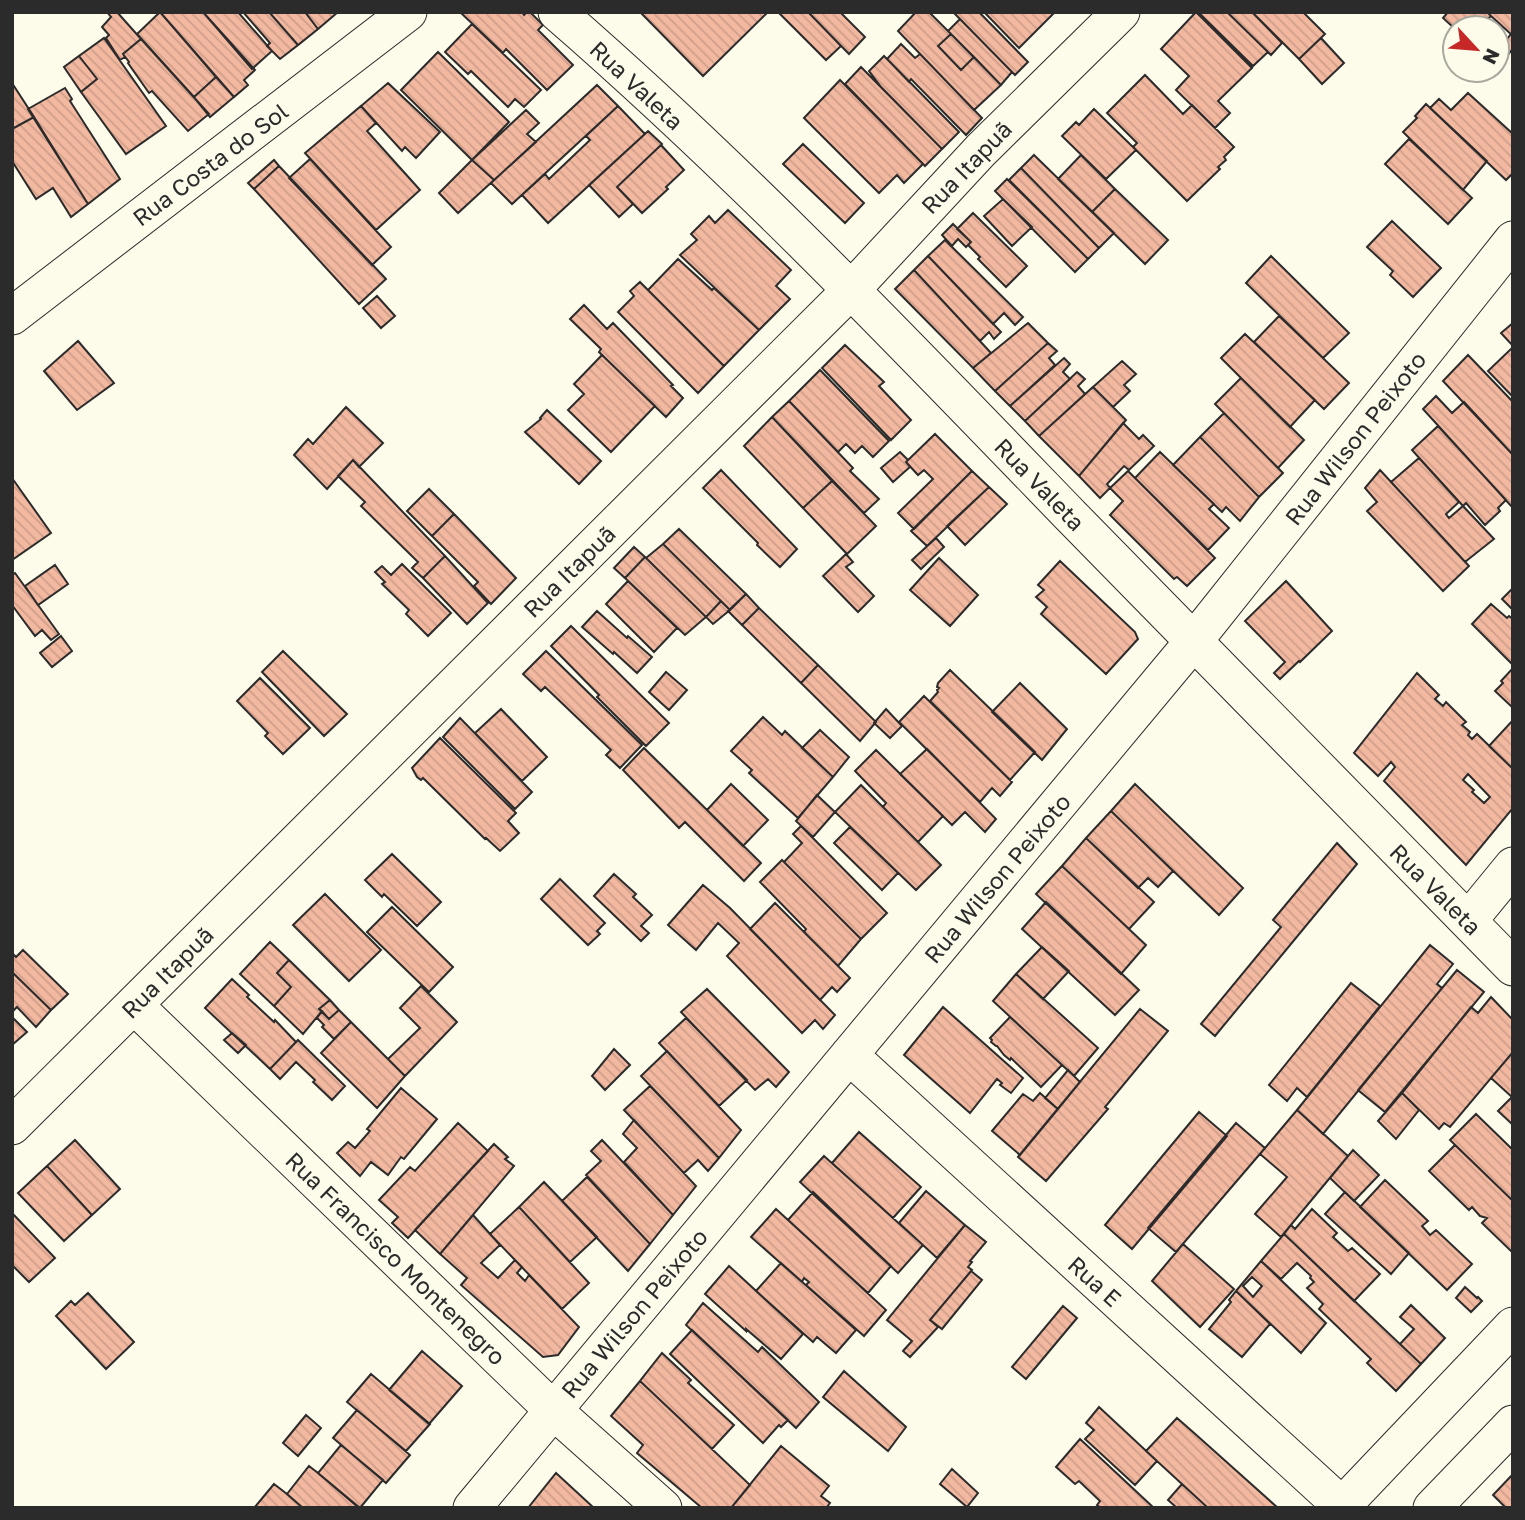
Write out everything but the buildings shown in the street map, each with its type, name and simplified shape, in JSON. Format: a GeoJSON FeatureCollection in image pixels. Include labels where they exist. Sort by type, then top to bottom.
{"type":"FeatureCollection","features":[{"type":"Feature","properties":{"kind":"street","name":"Rua Costa do Sol"},"geometry":{"type":"LineString","coordinates":[[12,316],[408,12]]}},
{"type":"Feature","properties":{"kind":"street","name":"Rua Valeta"},"geometry":{"type":"LineString","coordinates":[[556,12],[631,76],[852,289],[1193,642],[1513,967]]}},
{"type":"Feature","properties":{"kind":"street","name":"Rua Itapuã"},"geometry":{"type":"LineString","coordinates":[[12,1126],[852,289],[981,149],[1121,12]]}},
{"type":"Feature","properties":{"kind":"street","name":"Rua Wilson Peixoto"},"geometry":{"type":"LineString","coordinates":[[472,1508],[1193,642],[1513,240]]}},
{"type":"Feature","properties":{"kind":"street"},"geometry":{"type":"LineString","coordinates":[[1468,921],[1513,866]]}},
{"type":"Feature","properties":{"kind":"street","name":"Rua Francisco Montenegro"},"geometry":{"type":"LineString","coordinates":[[134,1005],[553,1410],[663,1508]]}},
{"type":"Feature","properties":{"kind":"street","name":"Rua E"},"geometry":{"type":"LineString","coordinates":[[849,1055],[1341,1507]]}},
{"type":"Feature","properties":{"kind":"street"},"geometry":{"type":"LineString","coordinates":[[1341,1507],[1513,1326]]}},
{"type":"Feature","properties":{"kind":"street"},"geometry":{"type":"LineString","coordinates":[[1432,1508],[1513,1424]]}}]}
